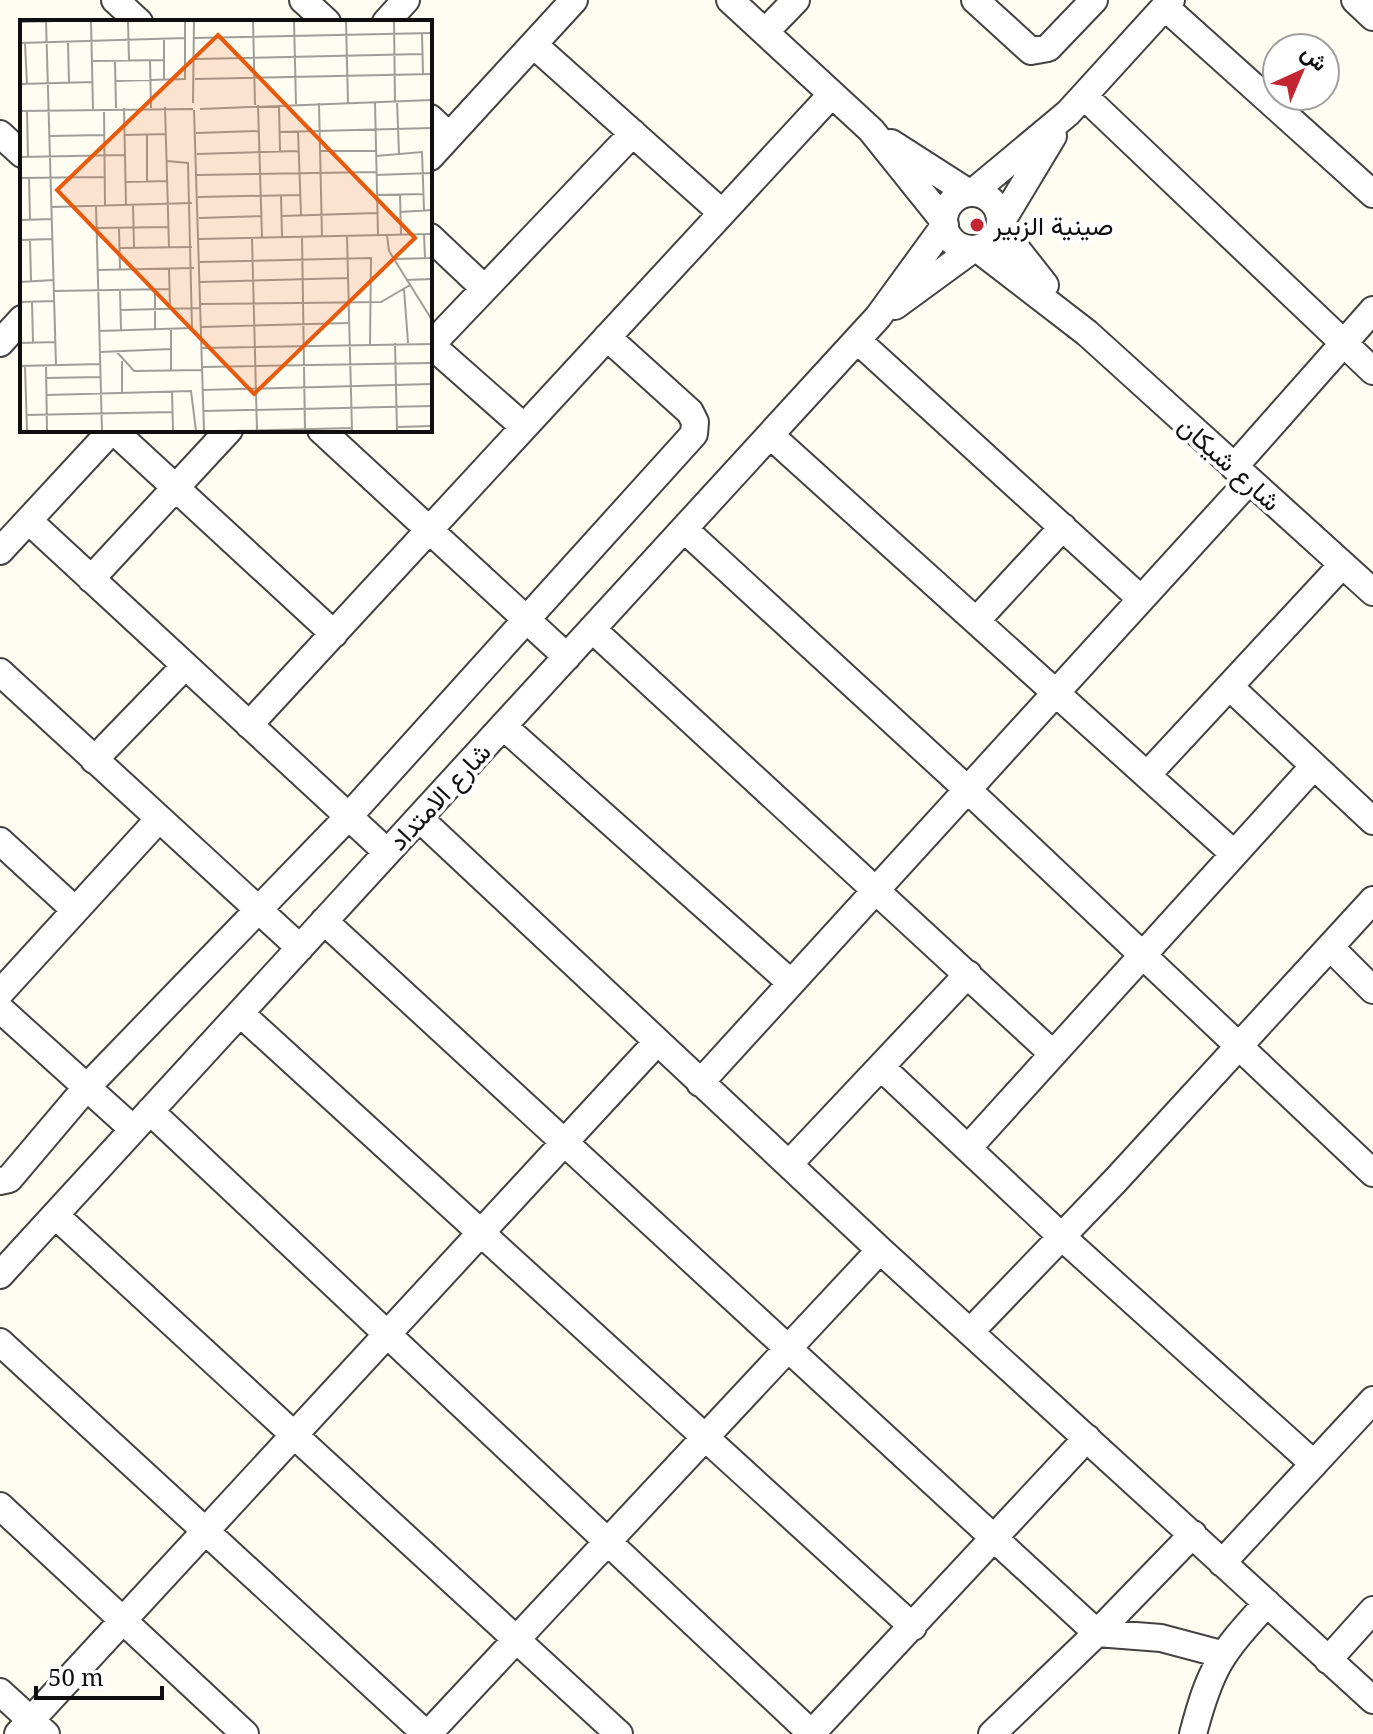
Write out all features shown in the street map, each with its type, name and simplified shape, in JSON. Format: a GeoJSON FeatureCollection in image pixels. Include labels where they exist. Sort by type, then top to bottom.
{"type":"FeatureCollection","features":[{"type":"Feature","properties":{"kind":"street"},"geometry":{"type":"LineString","coordinates":[[115,0],[137,20]]}},
{"type":"Feature","properties":{"kind":"street"},"geometry":{"type":"LineString","coordinates":[[303,0],[325,20]]}},
{"type":"Feature","properties":{"kind":"street"},"geometry":{"type":"LineString","coordinates":[[388,20],[406,0]]}},
{"type":"Feature","properties":{"kind":"street"},"geometry":{"type":"LineString","coordinates":[[432,155],[574,0]]}},
{"type":"Feature","properties":{"kind":"street"},"geometry":{"type":"LineString","coordinates":[[730,0],[871,130],[958,245],[976,249],[994,239],[1076,105]]}},
{"type":"Feature","properties":{"kind":"street"},"geometry":{"type":"LineString","coordinates":[[765,32],[796,0]]}},
{"type":"Feature","properties":{"kind":"street"},"geometry":{"type":"LineString","coordinates":[[975,0],[1031,51],[1040,52],[1048,48],[1094,0]]}},
{"type":"Feature","properties":{"kind":"street"},"geometry":{"type":"LineString","coordinates":[[1355,0],[1373,17]]}},
{"type":"Feature","properties":{"kind":"street"},"geometry":{"type":"LineString","coordinates":[[944,223],[954,199],[971,193],[1076,105],[1168,4],[1373,194]]}},
{"type":"Feature","properties":{"kind":"street"},"geometry":{"type":"LineString","coordinates":[[534,45],[722,213]]}},
{"type":"Feature","properties":{"kind":"street"},"geometry":{"type":"LineString","coordinates":[[249,725],[832,94]]}},
{"type":"Feature","properties":{"kind":"street"},"geometry":{"type":"LineString","coordinates":[[1076,105],[1373,371]]}},
{"type":"Feature","properties":{"kind":"street"},"geometry":{"type":"LineString","coordinates":[[432,120],[449,136]]}},
{"type":"Feature","properties":{"kind":"street"},"geometry":{"type":"LineString","coordinates":[[871,130],[971,193],[993,202],[1000,226]]}},
{"type":"Feature","properties":{"kind":"street"},"geometry":{"type":"LineString","coordinates":[[432,342],[633,133]]}},
{"type":"Feature","properties":{"kind":"street"},"geometry":{"type":"LineString","coordinates":[[0,134],[20,152]]}},
{"type":"Feature","properties":{"kind":"street","name":"شارع الامتداد"},"geometry":{"type":"LineString","coordinates":[[0,1275],[878,317],[944,223]]}},
{"type":"Feature","properties":{"kind":"street","name":"شارع شيكان"},"geometry":{"type":"LineString","coordinates":[[1000,226],[1087,333]]}},
{"type":"Feature","properties":{"kind":"street"},"geometry":{"type":"LineString","coordinates":[[432,239],[484,288]]}},
{"type":"Feature","properties":{"kind":"street","name":"شارع شيكان"},"geometry":{"type":"LineString","coordinates":[[976,249],[1087,333],[1373,592]]}},
{"type":"Feature","properties":{"kind":"street","name":"شارع الامتداد"},"geometry":{"type":"LineString","coordinates":[[878,317],[976,249]]}},
{"type":"Feature","properties":{"kind":"street"},"geometry":{"type":"LineString","coordinates":[[700,1083],[1141,599],[1373,310]]}},
{"type":"Feature","properties":{"kind":"street"},"geometry":{"type":"LineString","coordinates":[[0,1181],[9,1179],[86,1088],[349,816],[694,434],[695,422],[690,412],[607,337]]}},
{"type":"Feature","properties":{"kind":"street"},"geometry":{"type":"LineString","coordinates":[[857,340],[1141,599]]}},
{"type":"Feature","properties":{"kind":"street"},"geometry":{"type":"LineString","coordinates":[[432,346],[524,427]]}},
{"type":"Feature","properties":{"kind":"street"},"geometry":{"type":"LineString","coordinates":[[0,551],[110,432]]}},
{"type":"Feature","properties":{"kind":"street"},"geometry":{"type":"LineString","coordinates":[[114,432],[334,634]]}},
{"type":"Feature","properties":{"kind":"street"},"geometry":{"type":"LineString","coordinates":[[91,579],[227,432]]}},
{"type":"Feature","properties":{"kind":"street"},"geometry":{"type":"LineString","coordinates":[[323,432],[567,657]]}},
{"type":"Feature","properties":{"kind":"street"},"geometry":{"type":"LineString","coordinates":[[770,435],[1232,852]]}},
{"type":"Feature","properties":{"kind":"street"},"geometry":{"type":"LineString","coordinates":[[29,521],[387,852]]}},
{"type":"Feature","properties":{"kind":"street"},"geometry":{"type":"LineString","coordinates":[[976,621],[1063,527]]}},
{"type":"Feature","properties":{"kind":"street"},"geometry":{"type":"LineString","coordinates":[[684,529],[968,790],[1373,1173]]}},
{"type":"Feature","properties":{"kind":"street"},"geometry":{"type":"LineString","coordinates":[[1147,775],[1342,565]]}},
{"type":"Feature","properties":{"kind":"street"},"geometry":{"type":"LineString","coordinates":[[592,629],[1052,1053]]}},
{"type":"Feature","properties":{"kind":"street"},"geometry":{"type":"LineString","coordinates":[[94,760],[185,666]]}},
{"type":"Feature","properties":{"kind":"street"},"geometry":{"type":"LineString","coordinates":[[0,673],[300,948]]}},
{"type":"Feature","properties":{"kind":"street"},"geometry":{"type":"LineString","coordinates":[[1231,688],[1373,821]]}},
{"type":"Feature","properties":{"kind":"street"},"geometry":{"type":"LineString","coordinates":[[503,726],[791,983]]}},
{"type":"Feature","properties":{"kind":"street"},"geometry":{"type":"LineString","coordinates":[[968,1148],[1232,852],[1314,766]]}},
{"type":"Feature","properties":{"kind":"street"},"geometry":{"type":"LineString","coordinates":[[419,818],[880,1250],[1373,1700]]}},
{"type":"Feature","properties":{"kind":"street"},"geometry":{"type":"LineString","coordinates":[[0,993],[158,820]]}},
{"type":"Feature","properties":{"kind":"street"},"geometry":{"type":"LineString","coordinates":[[4,852],[75,910]]}},
{"type":"Feature","properties":{"kind":"street"},"geometry":{"type":"LineString","coordinates":[[970,1332],[1062,1237],[1373,900]]}},
{"type":"Feature","properties":{"kind":"street"},"geometry":{"type":"LineString","coordinates":[[324,921],[1097,1633],[1161,1638],[1221,1654]]}},
{"type":"Feature","properties":{"kind":"street"},"geometry":{"type":"LineString","coordinates":[[1330,947],[1373,990]]}},
{"type":"Feature","properties":{"kind":"street"},"geometry":{"type":"LineString","coordinates":[[789,1164],[968,974]]}},
{"type":"Feature","properties":{"kind":"street"},"geometry":{"type":"LineString","coordinates":[[0,1009],[86,1088],[141,1120],[388,1335],[812,1734],[1087,1438]]}},
{"type":"Feature","properties":{"kind":"street"},"geometry":{"type":"LineString","coordinates":[[240,1013],[913,1627]]}},
{"type":"Feature","properties":{"kind":"street"},"geometry":{"type":"LineString","coordinates":[[0,1692],[32,1729],[124,1619],[657,1042]]}},
{"type":"Feature","properties":{"kind":"street"},"geometry":{"type":"LineString","coordinates":[[881,1067],[1062,1237],[1314,1464]]}},
{"type":"Feature","properties":{"kind":"street"},"geometry":{"type":"LineString","coordinates":[[55,1215],[619,1734]]}},
{"type":"Feature","properties":{"kind":"street"},"geometry":{"type":"LineString","coordinates":[[0,1342],[427,1734],[880,1250]]}},
{"type":"Feature","properties":{"kind":"street"},"geometry":{"type":"LineString","coordinates":[[1222,1563],[1373,1400]]}},
{"type":"Feature","properties":{"kind":"street"},"geometry":{"type":"LineString","coordinates":[[0,1506],[245,1734]]}},
{"type":"Feature","properties":{"kind":"street"},"geometry":{"type":"LineString","coordinates":[[992,1734],[1097,1633],[1193,1534]]}},
{"type":"Feature","properties":{"kind":"street"},"geometry":{"type":"LineString","coordinates":[[1193,1734],[1206,1684],[1221,1654],[1267,1603]]}},
{"type":"Feature","properties":{"kind":"street"},"geometry":{"type":"LineString","coordinates":[[1328,1660],[1373,1610]]}},
{"type":"Feature","properties":{"kind":"place","name":"صينية الزبير"},"geometry":{"type":"Point","coordinates":[977,225]}}]}
